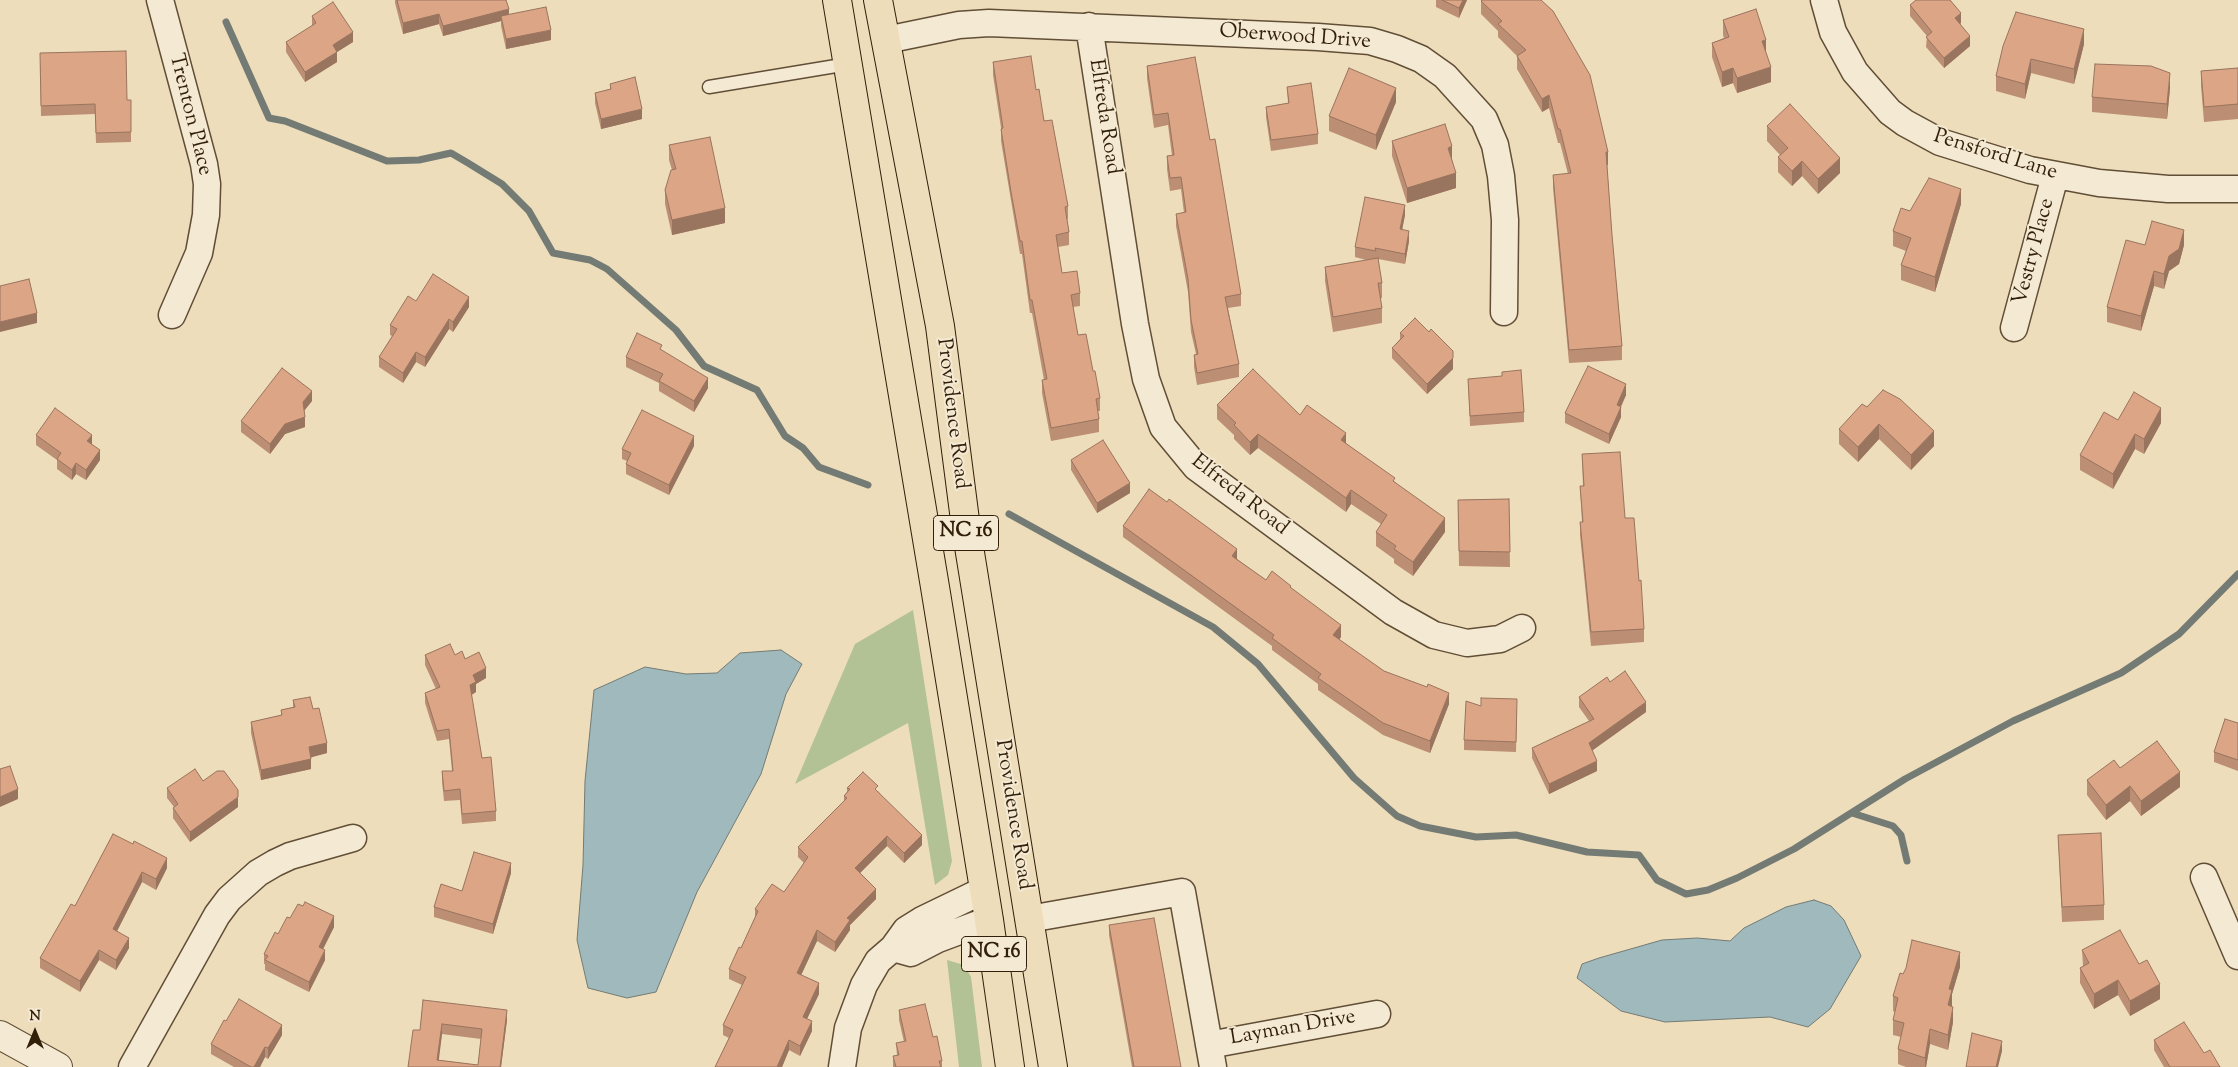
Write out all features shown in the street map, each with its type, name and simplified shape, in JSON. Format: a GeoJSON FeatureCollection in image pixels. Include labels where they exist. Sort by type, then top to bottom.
{"type":"FeatureCollection","features":[{"type":"Feature","properties":{"kind":"main road","name":"Providence Road"},"geometry":{"type":"LineString","coordinates":[[838,0],[989,920],[1010,1067]]}},
{"type":"Feature","properties":{"kind":"main road","name":"Providence Road"},"geometry":{"type":"LineString","coordinates":[[878,0],[940,326],[966,528],[1053,1067]]}},
{"type":"Feature","properties":{"kind":"street","name":"Trenton Place"},"geometry":{"type":"LineString","coordinates":[[160,0],[204,164],[207,184],[206,215],[199,253],[172,315]]}},
{"type":"Feature","properties":{"kind":"street","name":"Pensford Lane"},"geometry":{"type":"LineString","coordinates":[[1824,0],[1833,32],[1854,72],[1890,112],[1905,123],[1953,147],[2055,176],[2099,183],[2168,190],[2238,189]]}},
{"type":"Feature","properties":{"kind":"street","name":"Oberwood Drive"},"geometry":{"type":"LineString","coordinates":[[886,40],[959,25],[989,23],[1089,26],[1370,41],[1421,59],[1445,76],[1466,98],[1484,119],[1495,145],[1501,176],[1505,220],[1504,312]]}},
{"type":"Feature","properties":{"kind":"street","name":"Elfreda Road"},"geometry":{"type":"LineString","coordinates":[[1089,26],[1135,324],[1146,379],[1163,427],[1196,467],[1393,612],[1434,635],[1467,643],[1500,639],[1522,628]]}},
{"type":"Feature","properties":{"kind":"street","name":"Vestry Place"},"geometry":{"type":"LineString","coordinates":[[2014,328],[2055,176]]}},
{"type":"Feature","properties":{"kind":"street"},"geometry":{"type":"LineString","coordinates":[[132,1067],[217,915],[229,899],[258,873],[275,863],[290,856],[353,838]]}},
{"type":"Feature","properties":{"kind":"street"},"geometry":{"type":"LineString","coordinates":[[2204,877],[2238,956]]}},
{"type":"Feature","properties":{"kind":"street"},"geometry":{"type":"LineString","coordinates":[[842,1067],[848,1028],[864,985],[878,961],[893,948],[906,930],[922,920],[984,890]]}},
{"type":"Feature","properties":{"kind":"street"},"geometry":{"type":"LineString","coordinates":[[1030,919],[1182,892],[1211,1056]]}},
{"type":"Feature","properties":{"kind":"street"},"geometry":{"type":"LineString","coordinates":[[893,948],[911,954],[938,939],[989,920]]}},
{"type":"Feature","properties":{"kind":"street","name":"Layman Drive"},"geometry":{"type":"LineString","coordinates":[[1211,1056],[1377,1014]]}},
{"type":"Feature","properties":{"kind":"street"},"geometry":{"type":"LineString","coordinates":[[0,1035],[58,1067]]}},
{"type":"Feature","properties":{"kind":"lane"},"geometry":{"type":"LineString","coordinates":[[709,87],[848,64]]}},
{"type":"Feature","properties":{"kind":"green space"},"geometry":{"type":"Polygon","coordinates":[[[913,610],[952,861],[948,875],[935,885],[908,723],[795,784],[855,644],[913,610]]]}},
{"type":"Feature","properties":{"kind":"green space"},"geometry":{"type":"Polygon","coordinates":[[[947,960],[964,965],[971,977],[982,1067],[959,1067],[947,960]]]}},
{"type":"Feature","properties":{"kind":"water"},"geometry":{"type":"Polygon","coordinates":[[[781,650],[802,664],[786,694],[761,774],[697,892],[656,992],[627,998],[588,988],[577,940],[583,865],[585,781],[594,690],[645,667],[686,674],[717,673],[740,653],[781,650]]]}},
{"type":"Feature","properties":{"kind":"water"},"geometry":{"type":"Polygon","coordinates":[[[1814,900],[1831,906],[1844,920],[1861,956],[1830,1009],[1808,1027],[1770,1017],[1665,1022],[1621,1011],[1577,978],[1582,964],[1662,940],[1697,938],[1730,941],[1744,928],[1786,907],[1814,900]]]}},
{"type":"Feature","properties":{"kind":"building"},"geometry":{"type":"Polygon","coordinates":[[[397,0],[506,0],[509,9],[443,26],[439,14],[403,23],[397,0]]]}},
{"type":"Feature","properties":{"kind":"building"},"geometry":{"type":"Polygon","coordinates":[[[1442,0],[1463,0],[1459,8],[1442,0]]]}},
{"type":"Feature","properties":{"kind":"building"},"geometry":{"type":"Polygon","coordinates":[[[1482,0],[1541,0],[1553,11],[1590,75],[1608,152],[1606,152],[1622,346],[1569,350],[1553,175],[1571,173],[1549,95],[1542,99],[1517,56],[1526,50],[1498,24],[1502,21],[1482,0]]]}},
{"type":"Feature","properties":{"kind":"building"},"geometry":{"type":"Polygon","coordinates":[[[1916,0],[1950,0],[1961,13],[1955,18],[1970,36],[1944,58],[1926,37],[1932,32],[1910,5],[1916,0]]]}},
{"type":"Feature","properties":{"kind":"building"},"geometry":{"type":"Polygon","coordinates":[[[333,2],[353,32],[333,45],[337,52],[305,72],[286,42],[316,23],[312,16],[333,2]]]}},
{"type":"Feature","properties":{"kind":"building"},"geometry":{"type":"Polygon","coordinates":[[[546,7],[551,30],[506,39],[501,16],[546,7]]]}},
{"type":"Feature","properties":{"kind":"building"},"geometry":{"type":"Polygon","coordinates":[[[1756,9],[1766,40],[1762,41],[1771,67],[1737,78],[1733,68],[1722,72],[1712,43],[1729,37],[1723,20],[1756,9]]]}},
{"type":"Feature","properties":{"kind":"building"},"geometry":{"type":"Polygon","coordinates":[[[2016,12],[2084,29],[2074,69],[2031,59],[2025,84],[1996,76],[2003,46],[2016,12]]]}},
{"type":"Feature","properties":{"kind":"building"},"geometry":{"type":"Polygon","coordinates":[[[126,51],[127,100],[131,100],[131,132],[96,133],[95,104],[41,106],[40,53],[126,51]]]}},
{"type":"Feature","properties":{"kind":"building"},"geometry":{"type":"Polygon","coordinates":[[[1031,56],[1036,90],[1039,89],[1044,121],[1052,120],[1068,206],[1065,207],[1069,232],[1056,235],[1062,273],[1077,271],[1080,293],[1071,295],[1078,335],[1086,334],[1100,398],[1096,399],[1099,419],[1051,428],[1042,380],[1047,379],[1032,300],[1030,300],[1022,241],[1020,241],[1011,192],[993,62],[1031,56]]]}},
{"type":"Feature","properties":{"kind":"building"},"geometry":{"type":"Polygon","coordinates":[[[1195,57],[1210,140],[1215,139],[1241,294],[1225,297],[1239,364],[1197,373],[1194,355],[1198,354],[1191,320],[1188,279],[1176,214],[1186,212],[1181,177],[1170,178],[1167,156],[1174,155],[1168,113],[1154,115],[1147,66],[1195,57]]]}},
{"type":"Feature","properties":{"kind":"building"},"geometry":{"type":"Polygon","coordinates":[[[2095,64],[2151,66],[2170,73],[2167,104],[2092,97],[2095,64]]]}},
{"type":"Feature","properties":{"kind":"building"},"geometry":{"type":"Polygon","coordinates":[[[1349,68],[1396,88],[1376,135],[1329,116],[1349,68]]]}},
{"type":"Feature","properties":{"kind":"building"},"geometry":{"type":"Polygon","coordinates":[[[2238,68],[2238,104],[2204,107],[2201,71],[2238,68]]]}},
{"type":"Feature","properties":{"kind":"building"},"geometry":{"type":"Polygon","coordinates":[[[635,77],[642,109],[601,119],[595,93],[611,89],[610,84],[635,77]]]}},
{"type":"Feature","properties":{"kind":"building"},"geometry":{"type":"Polygon","coordinates":[[[1311,83],[1318,134],[1271,140],[1266,107],[1289,103],[1287,87],[1311,83]]]}},
{"type":"Feature","properties":{"kind":"building"},"geometry":{"type":"Polygon","coordinates":[[[1790,104],[1840,158],[1818,179],[1802,161],[1792,171],[1778,157],[1788,148],[1767,126],[1790,104]]]}},
{"type":"Feature","properties":{"kind":"building"},"geometry":{"type":"Polygon","coordinates":[[[1445,124],[1452,146],[1448,148],[1456,173],[1407,188],[1392,141],[1445,124]]]}},
{"type":"Feature","properties":{"kind":"building"},"geometry":{"type":"Polygon","coordinates":[[[710,137],[725,208],[672,220],[665,190],[671,170],[676,169],[669,145],[710,137]]]}},
{"type":"Feature","properties":{"kind":"building"},"geometry":{"type":"Polygon","coordinates":[[[1929,178],[1961,189],[1935,277],[1901,265],[1911,238],[1893,231],[1901,208],[1910,211],[1929,178]]]}},
{"type":"Feature","properties":{"kind":"building"},"geometry":{"type":"Polygon","coordinates":[[[1365,197],[1405,205],[1400,229],[1409,231],[1405,254],[1375,248],[1376,251],[1355,247],[1365,197]]]}},
{"type":"Feature","properties":{"kind":"building"},"geometry":{"type":"Polygon","coordinates":[[[2152,221],[2184,230],[2179,249],[2169,256],[2164,274],[2154,271],[2141,316],[2107,307],[2126,240],[2145,245],[2152,221]]]}},
{"type":"Feature","properties":{"kind":"building"},"geometry":{"type":"Polygon","coordinates":[[[1378,258],[1382,283],[1378,283],[1382,308],[1333,317],[1325,267],[1378,258]]]}},
{"type":"Feature","properties":{"kind":"building"},"geometry":{"type":"Polygon","coordinates":[[[433,274],[469,297],[453,322],[449,319],[425,357],[416,352],[403,373],[379,357],[397,329],[390,325],[408,296],[416,301],[433,274]]]}},
{"type":"Feature","properties":{"kind":"building"},"geometry":{"type":"Polygon","coordinates":[[[29,279],[37,313],[0,322],[0,286],[29,279]]]}},
{"type":"Feature","properties":{"kind":"building"},"geometry":{"type":"Polygon","coordinates":[[[1415,318],[1429,332],[1431,329],[1453,351],[1453,358],[1427,384],[1392,348],[1404,336],[1400,333],[1415,318]]]}},
{"type":"Feature","properties":{"kind":"building"},"geometry":{"type":"Polygon","coordinates":[[[637,333],[662,345],[660,349],[708,378],[694,401],[659,381],[663,374],[626,357],[637,333]]]}},
{"type":"Feature","properties":{"kind":"building"},"geometry":{"type":"Polygon","coordinates":[[[1588,366],[1626,384],[1617,405],[1621,407],[1609,434],[1565,413],[1588,366]]]}},
{"type":"Feature","properties":{"kind":"building"},"geometry":{"type":"Polygon","coordinates":[[[282,368],[312,391],[303,402],[305,417],[285,424],[270,444],[241,421],[282,368]]]}},
{"type":"Feature","properties":{"kind":"building"},"geometry":{"type":"Polygon","coordinates":[[[1253,369],[1300,415],[1307,405],[1346,433],[1341,440],[1395,478],[1393,481],[1445,518],[1413,562],[1394,549],[1396,546],[1376,532],[1387,515],[1351,490],[1346,498],[1258,434],[1250,442],[1234,425],[1236,423],[1217,405],[1253,369]]]}},
{"type":"Feature","properties":{"kind":"building"},"geometry":{"type":"Polygon","coordinates":[[[1521,370],[1524,412],[1470,416],[1468,379],[1502,376],[1502,372],[1521,370]]]}},
{"type":"Feature","properties":{"kind":"building"},"geometry":{"type":"Polygon","coordinates":[[[1883,390],[1900,399],[1934,431],[1911,455],[1879,424],[1858,447],[1839,429],[1862,404],[1867,407],[1883,390]]]}},
{"type":"Feature","properties":{"kind":"building"},"geometry":{"type":"Polygon","coordinates":[[[2134,392],[2161,408],[2144,439],[2135,434],[2113,474],[2080,455],[2104,412],[2118,420],[2134,392]]]}},
{"type":"Feature","properties":{"kind":"building"},"geometry":{"type":"Polygon","coordinates":[[[55,408],[92,435],[87,441],[100,450],[86,470],[76,463],[72,470],[57,459],[61,453],[36,435],[55,408]]]}},
{"type":"Feature","properties":{"kind":"building"},"geometry":{"type":"Polygon","coordinates":[[[642,410],[694,436],[669,485],[626,464],[631,453],[622,449],[642,410]]]}},
{"type":"Feature","properties":{"kind":"building"},"geometry":{"type":"Polygon","coordinates":[[[1103,440],[1130,483],[1097,503],[1071,460],[1103,440]]]}},
{"type":"Feature","properties":{"kind":"building"},"geometry":{"type":"Polygon","coordinates":[[[1620,452],[1625,518],[1634,518],[1644,629],[1591,632],[1580,522],[1583,522],[1580,486],[1584,486],[1582,454],[1620,452]]]}},
{"type":"Feature","properties":{"kind":"building"},"geometry":{"type":"Polygon","coordinates":[[[1149,489],[1167,502],[1169,499],[1237,549],[1232,556],[1266,580],[1272,571],[1290,587],[1341,625],[1333,635],[1384,671],[1427,687],[1428,684],[1449,693],[1430,741],[1383,723],[1318,678],[1321,674],[1272,638],[1274,635],[1123,526],[1149,489]]]}},
{"type":"Feature","properties":{"kind":"building"},"geometry":{"type":"Polygon","coordinates":[[[1509,499],[1510,552],[1459,551],[1458,500],[1509,499]]]}},
{"type":"Feature","properties":{"kind":"building"},"geometry":{"type":"Polygon","coordinates":[[[450,644],[455,655],[462,651],[465,659],[479,652],[486,668],[473,675],[476,682],[470,685],[482,758],[491,757],[496,811],[462,814],[460,789],[444,791],[442,771],[453,771],[449,729],[437,731],[425,693],[440,687],[425,655],[450,644]]]}},
{"type":"Feature","properties":{"kind":"building"},"geometry":{"type":"Polygon","coordinates":[[[1625,671],[1646,702],[1589,743],[1597,761],[1549,784],[1532,748],[1594,719],[1579,697],[1607,677],[1610,682],[1625,671]]]}},
{"type":"Feature","properties":{"kind":"building"},"geometry":{"type":"Polygon","coordinates":[[[310,697],[313,709],[319,708],[327,743],[309,747],[311,759],[261,770],[251,722],[282,715],[281,710],[295,707],[293,700],[310,697]]]}},
{"type":"Feature","properties":{"kind":"building"},"geometry":{"type":"Polygon","coordinates":[[[1481,698],[1517,699],[1516,742],[1464,740],[1466,701],[1481,706],[1481,698]]]}},
{"type":"Feature","properties":{"kind":"building"},"geometry":{"type":"Polygon","coordinates":[[[2225,719],[2238,723],[2238,760],[2214,752],[2225,719]]]}},
{"type":"Feature","properties":{"kind":"building"},"geometry":{"type":"Polygon","coordinates":[[[2157,741],[2180,772],[2141,801],[2130,786],[2106,805],[2087,780],[2114,760],[2120,768],[2157,741]]]}},
{"type":"Feature","properties":{"kind":"building"},"geometry":{"type":"Polygon","coordinates":[[[10,766],[18,789],[0,797],[0,769],[10,766]]]}},
{"type":"Feature","properties":{"kind":"building"},"geometry":{"type":"Polygon","coordinates":[[[195,769],[203,781],[217,771],[224,771],[238,790],[238,797],[190,832],[173,808],[178,804],[167,788],[195,769]]]}},
{"type":"Feature","properties":{"kind":"building"},"geometry":{"type":"Polygon","coordinates":[[[863,772],[878,786],[875,789],[922,835],[904,853],[887,836],[855,868],[876,889],[847,918],[850,920],[835,942],[817,930],[797,973],[819,983],[803,1017],[812,1021],[800,1046],[789,1040],[777,1067],[715,1067],[733,1030],[723,1025],[746,977],[729,969],[758,911],[755,909],[772,884],[784,892],[808,857],[798,847],[847,798],[844,796],[850,789],[847,788],[863,772]]]}},
{"type":"Feature","properties":{"kind":"building"},"geometry":{"type":"Polygon","coordinates":[[[2101,833],[2104,905],[2062,907],[2058,835],[2101,833]]]}},
{"type":"Feature","properties":{"kind":"building"},"geometry":{"type":"Polygon","coordinates":[[[113,834],[133,844],[134,841],[167,858],[156,879],[142,872],[113,929],[129,938],[116,960],[99,950],[80,981],[40,958],[71,904],[75,906],[113,834]]]}},
{"type":"Feature","properties":{"kind":"building"},"geometry":{"type":"Polygon","coordinates":[[[474,852],[511,863],[493,924],[434,907],[441,884],[462,891],[474,852]]]}},
{"type":"Feature","properties":{"kind":"building"},"geometry":{"type":"Polygon","coordinates":[[[305,902],[334,916],[319,947],[325,950],[309,982],[265,960],[268,956],[264,954],[275,932],[278,934],[287,917],[290,918],[298,904],[303,906],[305,902]]]}},
{"type":"Feature","properties":{"kind":"building"},"geometry":{"type":"Polygon","coordinates":[[[1154,918],[1181,1067],[1134,1067],[1109,925],[1154,918]]]}},
{"type":"Feature","properties":{"kind":"building"},"geometry":{"type":"Polygon","coordinates":[[[2120,930],[2139,964],[2147,960],[2160,984],[2130,1001],[2118,980],[2094,994],[2080,968],[2089,963],[2082,950],[2120,930]]]}},
{"type":"Feature","properties":{"kind":"building"},"geometry":{"type":"Polygon","coordinates":[[[1912,940],[1960,952],[1949,989],[1952,990],[1948,1005],[1953,1007],[1948,1035],[1930,1029],[1925,1058],[1898,1049],[1904,1023],[1893,1020],[1898,998],[1893,996],[1900,973],[1903,974],[1906,968],[1912,940]]]}},
{"type":"Feature","properties":{"kind":"building"},"geometry":{"type":"Polygon","coordinates":[[[239,999],[282,1025],[268,1048],[265,1047],[254,1067],[211,1044],[224,1020],[226,1021],[239,999]]]}},
{"type":"Feature","properties":{"kind":"building"},"geometry":{"type":"Polygon","coordinates":[[[423,1000],[507,1010],[500,1067],[408,1067],[413,1030],[420,1030],[423,1000]],[[442,1024],[437,1060],[478,1065],[482,1029],[442,1024]]]}},
{"type":"Feature","properties":{"kind":"building"},"geometry":{"type":"Polygon","coordinates":[[[925,1004],[933,1037],[937,1036],[942,1061],[939,1061],[941,1067],[896,1067],[893,1056],[899,1055],[896,1043],[906,1041],[899,1010],[925,1004]]]}},
{"type":"Feature","properties":{"kind":"building"},"geometry":{"type":"Polygon","coordinates":[[[2184,1022],[2204,1053],[2210,1050],[2220,1067],[2170,1067],[2154,1040],[2184,1022]]]}},
{"type":"Feature","properties":{"kind":"building"},"geometry":{"type":"Polygon","coordinates":[[[1972,1033],[2002,1041],[1996,1067],[1966,1067],[1972,1033]]]}},
{"type":"Feature","properties":{"kind":"waterway"},"geometry":{"type":"LineString","coordinates":[[226,22],[269,118],[285,121],[387,161],[419,160],[451,153],[468,163],[502,184],[529,211],[553,253],[590,260],[607,269],[676,330],[704,366],[757,390],[785,436],[803,448],[819,467],[868,485]]}},
{"type":"Feature","properties":{"kind":"waterway"},"geometry":{"type":"LineString","coordinates":[[1009,514],[1213,627],[1258,664],[1354,778],[1397,816],[1420,826],[1476,837],[1516,835],[1587,852],[1639,855],[1657,880],[1686,894],[1708,890],[1737,878],[1794,849],[1905,779],[2013,721],[2121,673],[2179,634],[2238,574]]}},
{"type":"Feature","properties":{"kind":"waterway"},"geometry":{"type":"LineString","coordinates":[[1852,813],[1893,826],[1901,835],[1907,861]]}}]}
